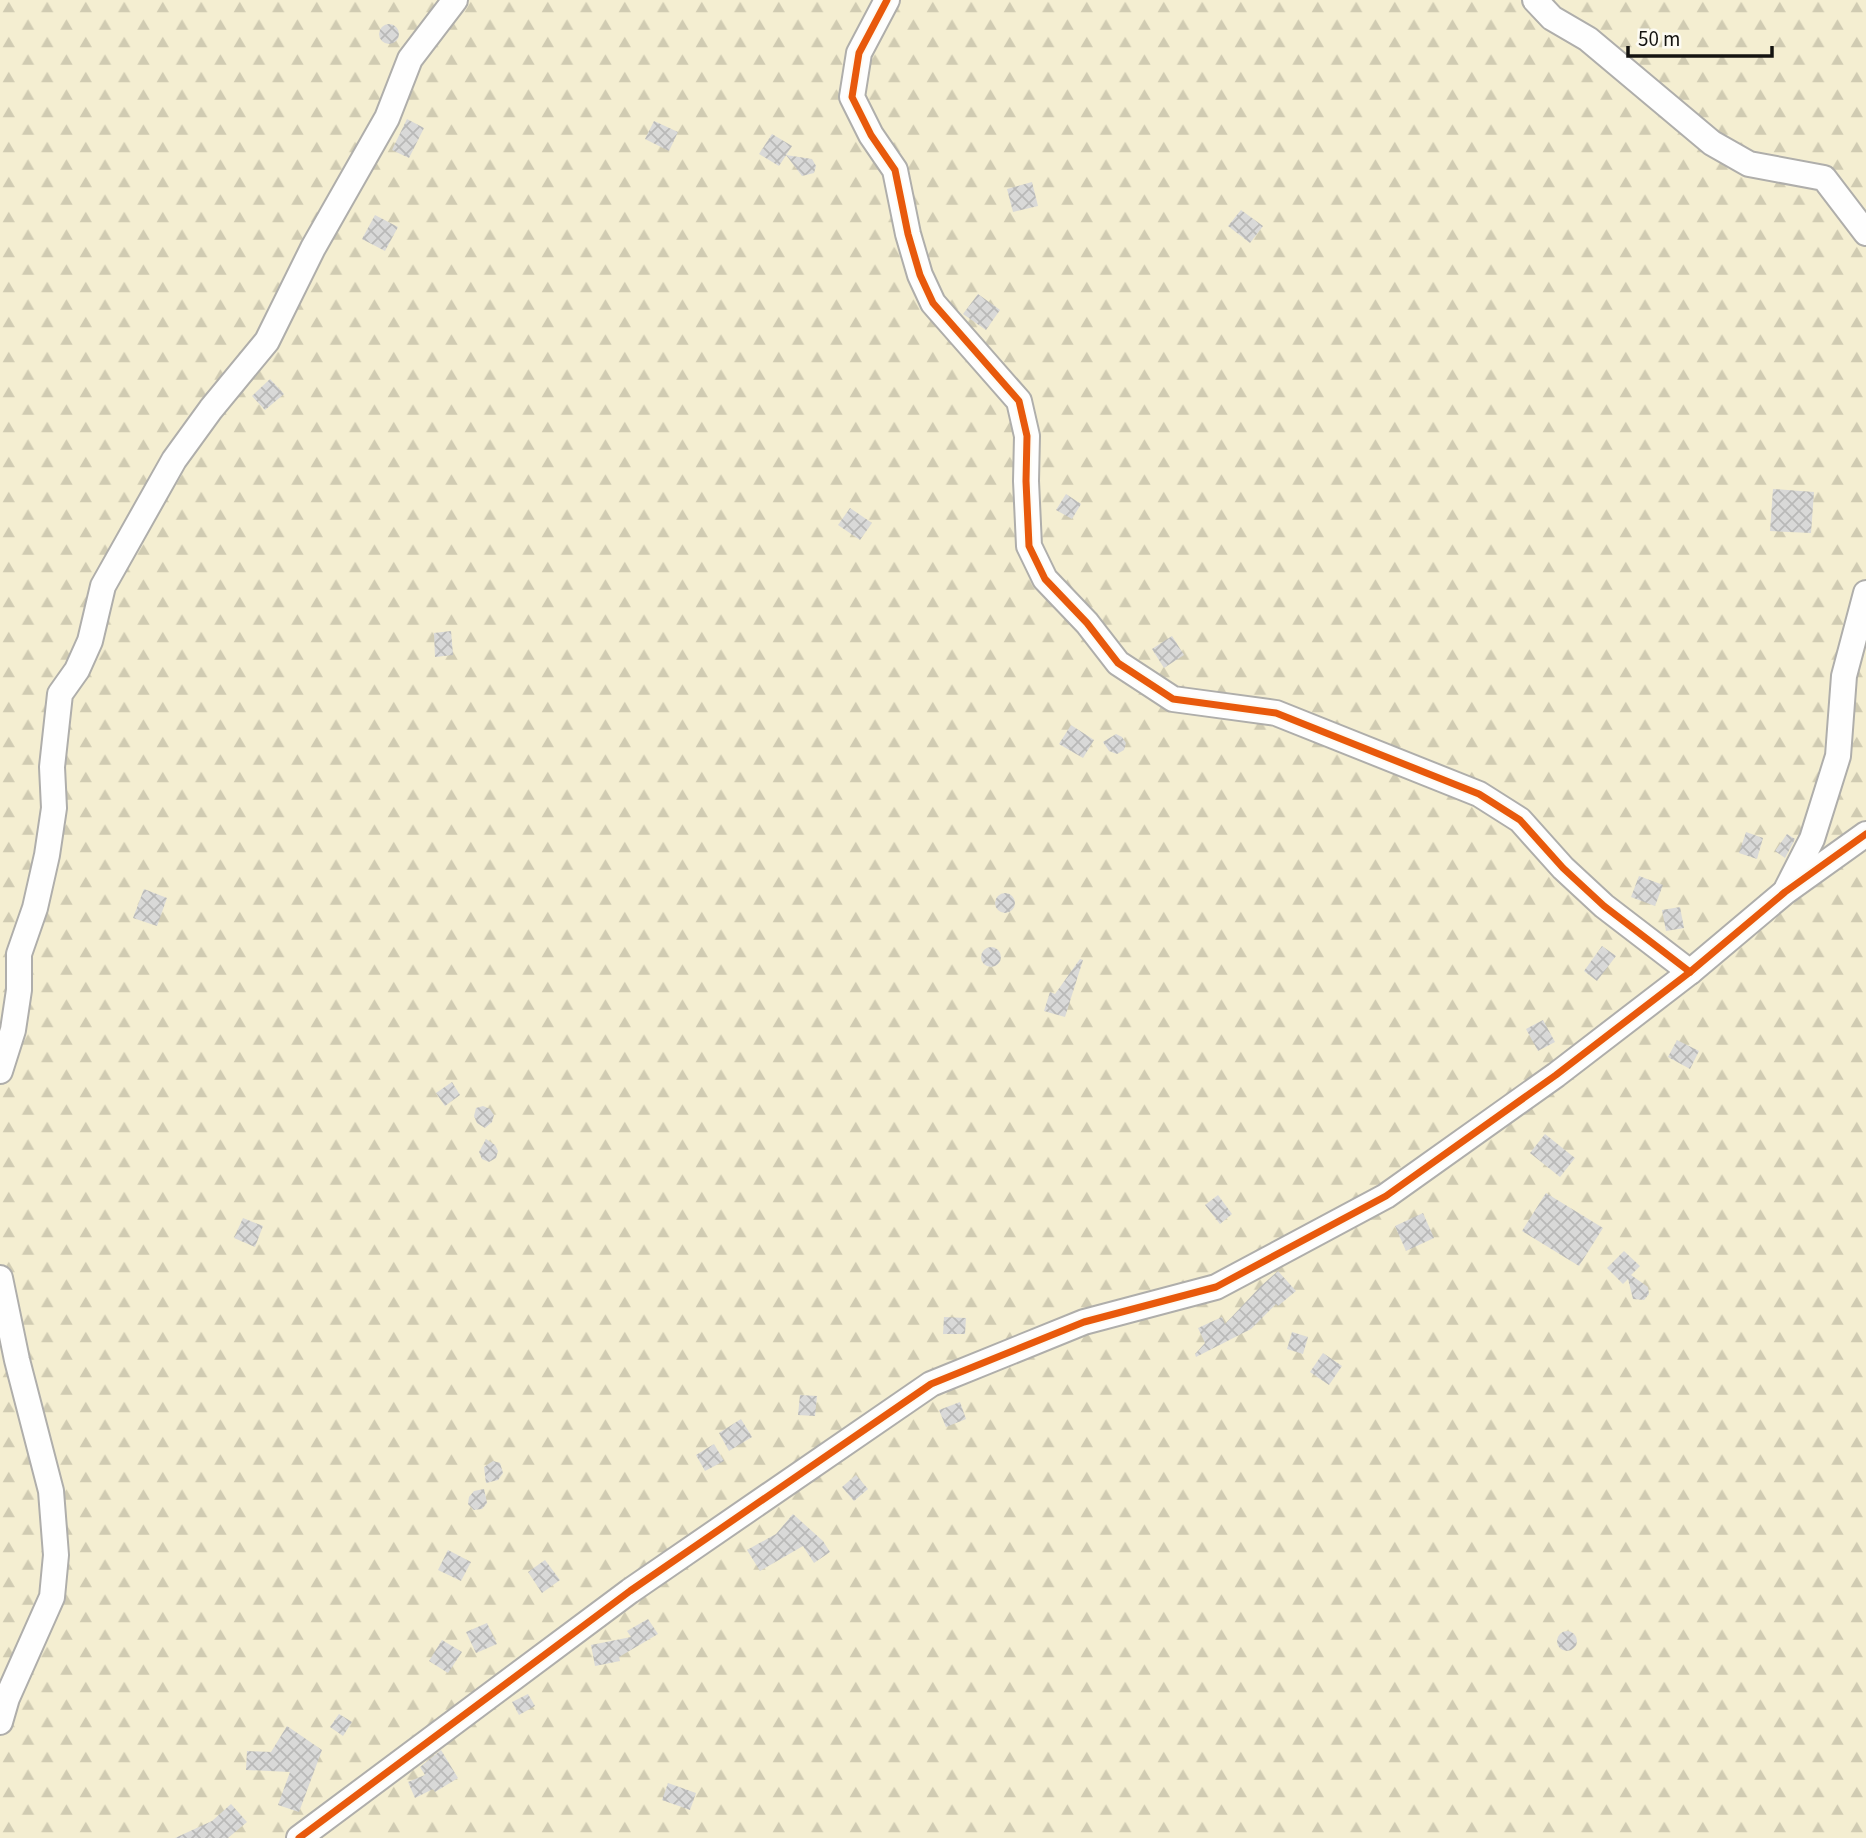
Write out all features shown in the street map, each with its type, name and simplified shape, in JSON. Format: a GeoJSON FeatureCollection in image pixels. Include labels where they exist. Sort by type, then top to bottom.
{"type":"FeatureCollection","features":[{"type":"Feature","properties":{"kind":"street"},"geometry":{"type":"LineString","coordinates":[[0,1071],[13,1030],[19,990],[19,954],[35,908],[54,808],[52,767],[60,694],[77,670],[90,641],[103,586],[174,460],[267,341],[313,248],[387,118],[410,59],[455,0]]}},
{"type":"Feature","properties":{"kind":"street"},"geometry":{"type":"LineString","coordinates":[[887,0],[859,53],[852,97],[871,135],[895,170],[908,234],[920,275],[933,303],[1019,401],[1027,436],[1029,547],[1045,579],[1087,623],[1118,663],[1174,699],[1276,713],[1479,794],[1520,820],[1563,868],[1604,906],[1690,972]]}},
{"type":"Feature","properties":{"kind":"street"},"geometry":{"type":"LineString","coordinates":[[1535,0],[1552,18],[1588,39],[1712,143],[1749,164],[1824,178],[1866,233]]}},
{"type":"Feature","properties":{"kind":"street"},"geometry":{"type":"LineString","coordinates":[[1785,892],[1812,839],[1838,756],[1843,676],[1866,593]]}},
{"type":"Feature","properties":{"kind":"street"},"geometry":{"type":"LineString","coordinates":[[299,1838],[630,1591],[931,1384],[1084,1322],[1216,1287],[1386,1196],[1556,1075],[1690,972],[1785,892],[1866,834]]}},
{"type":"Feature","properties":{"kind":"street"},"geometry":{"type":"LineString","coordinates":[[0,1278],[17,1360],[51,1491],[55,1555],[52,1597],[7,1698],[0,1722]]}},
{"type":"Feature","properties":{"kind":"green space"},"geometry":{"type":"Polygon","coordinates":[[[0,0],[1866,0],[1866,1838],[0,1838],[0,0]]]}},
{"type":"Feature","properties":{"kind":"building"},"geometry":{"type":"Polygon","coordinates":[[[389,24],[396,27],[399,34],[396,41],[389,44],[382,41],[379,34],[382,27],[389,24]]]}},
{"type":"Feature","properties":{"kind":"building"},"geometry":{"type":"Polygon","coordinates":[[[407,119],[424,128],[409,158],[392,150],[407,119]]]}},
{"type":"Feature","properties":{"kind":"building"},"geometry":{"type":"Polygon","coordinates":[[[654,121],[678,132],[669,151],[645,139],[654,121]]]}},
{"type":"Feature","properties":{"kind":"building"},"geometry":{"type":"Polygon","coordinates":[[[772,134],[792,146],[779,166],[759,154],[772,134]]]}},
{"type":"Feature","properties":{"kind":"building"},"geometry":{"type":"Polygon","coordinates":[[[786,155],[812,159],[816,166],[814,173],[802,176],[786,155]]]}},
{"type":"Feature","properties":{"kind":"building"},"geometry":{"type":"Polygon","coordinates":[[[1032,182],[1038,206],[1013,212],[1007,189],[1032,182]]]}},
{"type":"Feature","properties":{"kind":"building"},"geometry":{"type":"Polygon","coordinates":[[[1241,210],[1263,226],[1250,243],[1228,226],[1241,210]]]}},
{"type":"Feature","properties":{"kind":"building"},"geometry":{"type":"Polygon","coordinates":[[[375,215],[398,227],[385,251],[362,239],[375,215]]]}},
{"type":"Feature","properties":{"kind":"building"},"geometry":{"type":"Polygon","coordinates":[[[978,294],[1000,310],[986,330],[963,314],[978,294]]]}},
{"type":"Feature","properties":{"kind":"building"},"geometry":{"type":"Polygon","coordinates":[[[270,379],[284,394],[265,410],[252,396],[270,379]]]}},
{"type":"Feature","properties":{"kind":"building"},"geometry":{"type":"Polygon","coordinates":[[[1773,489],[1814,492],[1811,533],[1770,531],[1773,489]]]}},
{"type":"Feature","properties":{"kind":"building"},"geometry":{"type":"Polygon","coordinates":[[[1066,494],[1081,504],[1072,519],[1056,510],[1066,494]]]}},
{"type":"Feature","properties":{"kind":"building"},"geometry":{"type":"Polygon","coordinates":[[[850,508],[872,523],[860,540],[838,525],[850,508]]]}},
{"type":"Feature","properties":{"kind":"building"},"geometry":{"type":"Polygon","coordinates":[[[451,631],[453,655],[435,657],[434,633],[451,631]]]}},
{"type":"Feature","properties":{"kind":"building"},"geometry":{"type":"Polygon","coordinates":[[[1172,636],[1184,655],[1164,668],[1152,649],[1172,636]]]}},
{"type":"Feature","properties":{"kind":"building"},"geometry":{"type":"Polygon","coordinates":[[[1071,725],[1094,740],[1083,758],[1059,744],[1071,725]]]}},
{"type":"Feature","properties":{"kind":"building"},"geometry":{"type":"Polygon","coordinates":[[[1116,734],[1126,743],[1124,750],[1117,754],[1109,751],[1103,742],[1116,734]]]}},
{"type":"Feature","properties":{"kind":"building"},"geometry":{"type":"Polygon","coordinates":[[[1746,832],[1763,838],[1757,859],[1739,853],[1746,832]]]}},
{"type":"Feature","properties":{"kind":"building"},"geometry":{"type":"Polygon","coordinates":[[[1787,834],[1795,839],[1785,858],[1775,851],[1787,834]]]}},
{"type":"Feature","properties":{"kind":"building"},"geometry":{"type":"Polygon","coordinates":[[[1639,876],[1663,885],[1655,906],[1631,897],[1639,876]]]}},
{"type":"Feature","properties":{"kind":"building"},"geometry":{"type":"Polygon","coordinates":[[[144,889],[167,898],[157,926],[133,918],[144,889]]]}},
{"type":"Feature","properties":{"kind":"building"},"geometry":{"type":"Polygon","coordinates":[[[1005,893],[1012,896],[1015,903],[1012,910],[1005,913],[998,910],[995,903],[998,896],[1005,893]]]}},
{"type":"Feature","properties":{"kind":"building"},"geometry":{"type":"Polygon","coordinates":[[[1680,907],[1684,928],[1666,931],[1662,910],[1680,907]]]}},
{"type":"Feature","properties":{"kind":"building"},"geometry":{"type":"Polygon","coordinates":[[[1602,946],[1616,956],[1597,981],[1584,971],[1602,946]]]}},
{"type":"Feature","properties":{"kind":"building"},"geometry":{"type":"Polygon","coordinates":[[[991,947],[998,950],[1001,957],[998,964],[991,967],[984,964],[981,957],[984,950],[991,947]]]}},
{"type":"Feature","properties":{"kind":"building"},"geometry":{"type":"Polygon","coordinates":[[[1080,959],[1083,960],[1065,1017],[1044,1011],[1050,992],[1055,994],[1080,959]]]}},
{"type":"Feature","properties":{"kind":"building"},"geometry":{"type":"Polygon","coordinates":[[[1543,1020],[1555,1042],[1538,1051],[1526,1029],[1543,1020]]]}},
{"type":"Feature","properties":{"kind":"building"},"geometry":{"type":"Polygon","coordinates":[[[1677,1040],[1699,1051],[1690,1069],[1668,1057],[1677,1040]]]}},
{"type":"Feature","properties":{"kind":"building"},"geometry":{"type":"Polygon","coordinates":[[[452,1082],[460,1095],[445,1106],[436,1093],[452,1082]]]}},
{"type":"Feature","properties":{"kind":"building"},"geometry":{"type":"Polygon","coordinates":[[[483,1106],[490,1109],[494,1115],[492,1122],[485,1128],[477,1123],[474,1116],[476,1108],[483,1106]]]}},
{"type":"Feature","properties":{"kind":"building"},"geometry":{"type":"Polygon","coordinates":[[[1545,1134],[1575,1158],[1560,1177],[1530,1153],[1545,1134]]]}},
{"type":"Feature","properties":{"kind":"building"},"geometry":{"type":"Polygon","coordinates":[[[486,1139],[495,1145],[498,1151],[496,1158],[489,1162],[482,1159],[479,1152],[486,1139]]]}},
{"type":"Feature","properties":{"kind":"building"},"geometry":{"type":"Polygon","coordinates":[[[1546,1193],[1603,1228],[1579,1266],[1522,1231],[1546,1193]]]}},
{"type":"Feature","properties":{"kind":"building"},"geometry":{"type":"Polygon","coordinates":[[[1218,1195],[1232,1214],[1220,1224],[1205,1205],[1218,1195]]]}},
{"type":"Feature","properties":{"kind":"building"},"geometry":{"type":"Polygon","coordinates":[[[1423,1213],[1434,1238],[1406,1251],[1395,1226],[1423,1213]]]}},
{"type":"Feature","properties":{"kind":"building"},"geometry":{"type":"Polygon","coordinates":[[[243,1218],[263,1226],[255,1247],[234,1238],[243,1218]]]}},
{"type":"Feature","properties":{"kind":"building"},"geometry":{"type":"Polygon","coordinates":[[[1624,1251],[1640,1266],[1631,1275],[1648,1287],[1649,1294],[1644,1300],[1633,1299],[1628,1279],[1623,1284],[1607,1268],[1624,1251]]]}},
{"type":"Feature","properties":{"kind":"building"},"geometry":{"type":"Polygon","coordinates":[[[1278,1271],[1296,1291],[1278,1306],[1276,1304],[1251,1329],[1196,1357],[1195,1354],[1205,1343],[1198,1328],[1222,1317],[1225,1324],[1278,1271]]]}},
{"type":"Feature","properties":{"kind":"building"},"geometry":{"type":"Polygon","coordinates":[[[944,1317],[966,1318],[965,1334],[943,1334],[944,1317]]]}},
{"type":"Feature","properties":{"kind":"building"},"geometry":{"type":"Polygon","coordinates":[[[1292,1332],[1308,1337],[1303,1354],[1287,1349],[1292,1332]]]}},
{"type":"Feature","properties":{"kind":"building"},"geometry":{"type":"Polygon","coordinates":[[[1323,1353],[1342,1366],[1329,1385],[1310,1372],[1323,1353]]]}},
{"type":"Feature","properties":{"kind":"building"},"geometry":{"type":"Polygon","coordinates":[[[800,1395],[817,1396],[815,1416],[798,1415],[800,1395]]]}},
{"type":"Feature","properties":{"kind":"building"},"geometry":{"type":"Polygon","coordinates":[[[960,1402],[966,1419],[946,1427],[939,1410],[960,1402]]]}},
{"type":"Feature","properties":{"kind":"building"},"geometry":{"type":"Polygon","coordinates":[[[741,1419],[752,1437],[729,1451],[719,1433],[741,1419]]]}},
{"type":"Feature","properties":{"kind":"building"},"geometry":{"type":"Polygon","coordinates":[[[714,1444],[724,1461],[705,1471],[696,1455],[714,1444]]]}},
{"type":"Feature","properties":{"kind":"building"},"geometry":{"type":"Polygon","coordinates":[[[493,1461],[500,1463],[503,1473],[498,1480],[486,1483],[484,1467],[493,1461]]]}},
{"type":"Feature","properties":{"kind":"building"},"geometry":{"type":"Polygon","coordinates":[[[856,1475],[868,1489],[854,1501],[842,1487],[856,1475]]]}},
{"type":"Feature","properties":{"kind":"building"},"geometry":{"type":"Polygon","coordinates":[[[484,1489],[487,1503],[482,1509],[474,1510],[468,1504],[469,1497],[474,1491],[484,1489]]]}},
{"type":"Feature","properties":{"kind":"building"},"geometry":{"type":"Polygon","coordinates":[[[793,1514],[823,1541],[830,1552],[814,1563],[803,1546],[760,1571],[747,1550],[776,1534],[793,1514]]]}},
{"type":"Feature","properties":{"kind":"building"},"geometry":{"type":"Polygon","coordinates":[[[448,1550],[471,1562],[461,1581],[438,1570],[448,1550]]]}},
{"type":"Feature","properties":{"kind":"building"},"geometry":{"type":"Polygon","coordinates":[[[545,1560],[560,1580],[542,1593],[528,1572],[545,1560]]]}},
{"type":"Feature","properties":{"kind":"building"},"geometry":{"type":"Polygon","coordinates":[[[648,1619],[658,1634],[619,1657],[620,1661],[595,1666],[591,1645],[631,1637],[627,1631],[648,1619]]]}},
{"type":"Feature","properties":{"kind":"building"},"geometry":{"type":"Polygon","coordinates":[[[487,1623],[497,1644],[476,1653],[466,1632],[487,1623]]]}},
{"type":"Feature","properties":{"kind":"building"},"geometry":{"type":"Polygon","coordinates":[[[1567,1631],[1574,1634],[1577,1641],[1574,1648],[1567,1651],[1560,1648],[1557,1641],[1560,1634],[1567,1631]]]}},
{"type":"Feature","properties":{"kind":"building"},"geometry":{"type":"Polygon","coordinates":[[[442,1640],[462,1652],[448,1673],[429,1661],[442,1640]]]}},
{"type":"Feature","properties":{"kind":"building"},"geometry":{"type":"Polygon","coordinates":[[[528,1694],[535,1706],[519,1715],[512,1702],[528,1694]]]}},
{"type":"Feature","properties":{"kind":"building"},"geometry":{"type":"Polygon","coordinates":[[[339,1714],[352,1722],[343,1736],[330,1727],[339,1714]]]}},
{"type":"Feature","properties":{"kind":"building"},"geometry":{"type":"Polygon","coordinates":[[[287,1726],[322,1750],[299,1812],[278,1805],[290,1772],[246,1770],[247,1751],[271,1752],[287,1726]]]}},
{"type":"Feature","properties":{"kind":"building"},"geometry":{"type":"Polygon","coordinates":[[[441,1750],[458,1778],[435,1792],[433,1789],[415,1798],[408,1782],[425,1775],[420,1767],[441,1750]]]}},
{"type":"Feature","properties":{"kind":"building"},"geometry":{"type":"Polygon","coordinates":[[[668,1783],[696,1793],[690,1810],[662,1800],[668,1783]]]}},
{"type":"Feature","properties":{"kind":"building"},"geometry":{"type":"Polygon","coordinates":[[[231,1804],[247,1822],[228,1838],[175,1838],[212,1821],[231,1804]]]}},
{"type":"Feature","properties":{"kind":"cycle path"},"geometry":{"type":"LineString","coordinates":[[887,0],[859,53],[852,97],[871,135],[895,170],[908,234],[920,275],[933,303],[1019,401],[1027,436],[1029,546],[1045,579],[1087,623],[1118,663],[1173,699],[1276,713],[1479,794],[1520,820],[1563,868],[1604,906],[1690,972]]}},
{"type":"Feature","properties":{"kind":"cycle path"},"geometry":{"type":"LineString","coordinates":[[299,1838],[630,1591],[931,1384],[1084,1322],[1216,1287],[1386,1196],[1556,1075],[1690,972],[1785,892],[1866,834]]}}]}
